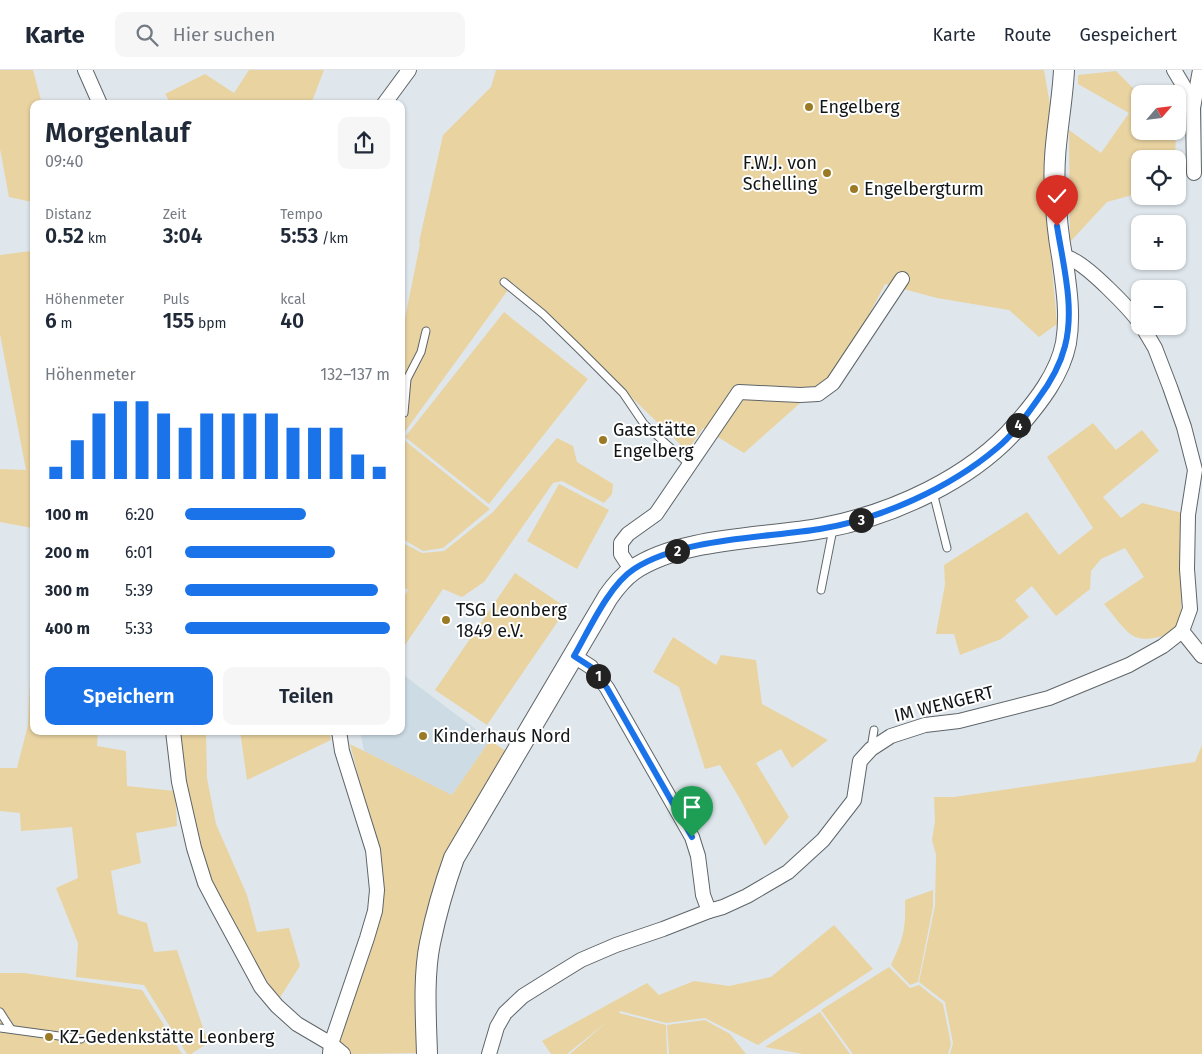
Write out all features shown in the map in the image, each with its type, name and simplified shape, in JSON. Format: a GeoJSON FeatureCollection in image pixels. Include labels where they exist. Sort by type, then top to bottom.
{"type":"FeatureCollection","features":[{"type":"Feature","properties":{"kind":"main road"},"geometry":{"type":"LineString","coordinates":[[427,1054],[427,984],[430,944],[446,880],[454,858],[608,597],[618,584],[632,571],[649,560],[670,552],[858,521],[893,508],[932,490],[958,476],[1006,440],[1026,416],[1058,368],[1066,345],[1069,320],[1067,287],[1054,188],[1064,70]]}},
{"type":"Feature","properties":{"kind":"street"},"geometry":{"type":"LineString","coordinates":[[86,70],[98,100]]}},
{"type":"Feature","properties":{"kind":"street"},"geometry":{"type":"LineString","coordinates":[[387,100],[409,70]]}},
{"type":"Feature","properties":{"kind":"street"},"geometry":{"type":"LineString","coordinates":[[1174,70],[1193,108]]}},
{"type":"Feature","properties":{"kind":"street"},"geometry":{"type":"LineString","coordinates":[[1194,173],[1193,108],[1200,70]]}},
{"type":"Feature","properties":{"kind":"street"},"geometry":{"type":"LineString","coordinates":[[1062,256],[1073,259],[1081,265],[1111,292],[1131,314]]}},
{"type":"Feature","properties":{"kind":"street"},"geometry":{"type":"LineString","coordinates":[[632,571],[621,554],[621,542],[628,534],[656,514],[739,392],[818,394],[833,383],[902,279]]}},
{"type":"Feature","properties":{"kind":"street"},"geometry":{"type":"LineString","coordinates":[[1147,335],[1155,348],[1170,387],[1198,472],[1188,515],[1186,569],[1190,609],[1182,632],[1202,656]]}},
{"type":"Feature","properties":{"kind":"street","name":"IM WENGERT"},"geometry":{"type":"LineString","coordinates":[[489,1054],[497,1027],[505,1014],[531,991],[581,960],[616,945],[663,930],[723,907],[747,896],[788,872],[823,840],[854,800],[860,761],[871,748],[891,736],[925,725],[968,718],[1048,698],[1129,665],[1163,646],[1182,632]]}},
{"type":"Feature","properties":{"kind":"street"},"geometry":{"type":"LineString","coordinates":[[574,656],[591,667],[607,688],[692,837],[698,856],[703,895],[709,911]]}},
{"type":"Feature","properties":{"kind":"street"},"geometry":{"type":"LineString","coordinates":[[173,735],[179,782],[194,848],[205,883],[212,897],[261,987],[296,1024],[331,1049],[343,1054]]}},
{"type":"Feature","properties":{"kind":"street"},"geometry":{"type":"LineString","coordinates":[[331,1049],[368,938],[375,911],[377,890],[373,850],[342,751],[340,735]]}},
{"type":"Feature","properties":{"kind":"lane"},"geometry":{"type":"LineString","coordinates":[[504,282],[543,314],[578,348],[623,393],[644,424],[690,465]]}},
{"type":"Feature","properties":{"kind":"lane"},"geometry":{"type":"LineString","coordinates":[[405,404],[408,379],[421,352],[426,331]]}},
{"type":"Feature","properties":{"kind":"lane"},"geometry":{"type":"LineString","coordinates":[[932,490],[947,548]]}},
{"type":"Feature","properties":{"kind":"lane"},"geometry":{"type":"LineString","coordinates":[[821,590],[833,526]]}},
{"type":"Feature","properties":{"kind":"lane"},"geometry":{"type":"LineString","coordinates":[[871,748],[874,730]]}},
{"type":"Feature","properties":{"kind":"lane"},"geometry":{"type":"LineString","coordinates":[[0,1012],[12,1029]]}},
{"type":"Feature","properties":{"kind":"lane"},"geometry":{"type":"LineString","coordinates":[[0,1028],[81,1039]]}},
{"type":"Feature","properties":{"kind":"shaded area"},"geometry":{"type":"Polygon","coordinates":[[[0,70],[33,70],[41,100],[30,100],[30,202],[9,197],[0,149],[0,70]]]}},
{"type":"Feature","properties":{"kind":"shaded area"},"geometry":{"type":"Polygon","coordinates":[[[249,70],[324,70],[313,100],[169,100],[165,94],[205,74],[234,93],[249,70]]]}},
{"type":"Feature","properties":{"kind":"shaded area"},"geometry":{"type":"Polygon","coordinates":[[[496,70],[1044,70],[1054,128],[1047,214],[1057,324],[1039,337],[1009,310],[937,298],[885,284],[843,365],[744,453],[703,428],[687,451],[513,283],[405,432],[405,318],[419,242],[443,135],[491,87],[496,70]]]}},
{"type":"Feature","properties":{"kind":"shaded area"},"geometry":{"type":"Polygon","coordinates":[[[1116,71],[1131,86],[1131,140],[1176,140],[1175,150],[1131,150],[1131,195],[1107,202],[1070,242],[1069,130],[1101,153],[1129,113],[1078,84],[1078,75],[1116,71]]]}},
{"type":"Feature","properties":{"kind":"shaded area"},"geometry":{"type":"Polygon","coordinates":[[[30,251],[30,528],[0,522],[0,469],[26,470],[0,334],[0,255],[30,251]]]}},
{"type":"Feature","properties":{"kind":"shaded area"},"geometry":{"type":"Polygon","coordinates":[[[504,312],[588,379],[489,504],[405,437],[504,312]]]}},
{"type":"Feature","properties":{"kind":"shaded area"},"geometry":{"type":"Polygon","coordinates":[[[1093,423],[1116,450],[1142,430],[1159,451],[1103,497],[1121,518],[1142,503],[1183,513],[1181,618],[1178,632],[1142,639],[1134,636],[1121,625],[1104,604],[1144,577],[1125,548],[1101,559],[1091,571],[1090,589],[1056,616],[1032,586],[1015,600],[1029,617],[1001,639],[960,655],[954,634],[936,634],[945,584],[944,565],[1027,512],[1059,555],[1093,528],[1047,457],[1093,423]]]}},
{"type":"Feature","properties":{"kind":"shaded area"},"geometry":{"type":"Polygon","coordinates":[[[557,438],[573,446],[577,462],[613,484],[612,494],[604,503],[562,481],[553,483],[484,582],[462,597],[443,589],[405,645],[405,595],[408,590],[405,588],[405,544],[422,553],[444,551],[493,512],[557,438]]]}},
{"type":"Feature","properties":{"kind":"shaded area"},"geometry":{"type":"Polygon","coordinates":[[[405,441],[490,509],[443,548],[423,551],[405,540],[405,441]]]}},
{"type":"Feature","properties":{"kind":"shaded area"},"geometry":{"type":"Polygon","coordinates":[[[559,484],[609,510],[577,569],[527,541],[559,484]]]}},
{"type":"Feature","properties":{"kind":"shaded area"},"geometry":{"type":"Polygon","coordinates":[[[515,573],[567,608],[487,725],[435,690],[515,573]]]}},
{"type":"Feature","properties":{"kind":"shaded area"},"geometry":{"type":"Polygon","coordinates":[[[673,637],[716,665],[721,655],[756,660],[762,704],[828,740],[792,768],[781,749],[756,763],[789,817],[765,846],[720,765],[705,769],[679,687],[653,672],[673,637]]]}},
{"type":"Feature","properties":{"kind":"shaded area","name":"Kinderhaus Nord"},"geometry":{"type":"Polygon","coordinates":[[[405,676],[490,740],[452,795],[364,751],[361,735],[405,735],[405,676]]]}},
{"type":"Feature","properties":{"kind":"shaded area"},"geometry":{"type":"Polygon","coordinates":[[[30,680],[30,735],[98,735],[97,746],[126,751],[127,786],[175,791],[177,826],[136,833],[141,863],[111,871],[118,914],[147,923],[154,952],[177,950],[208,1043],[191,1054],[187,1054],[144,985],[76,977],[78,943],[56,888],[78,878],[72,827],[21,831],[20,813],[0,811],[0,768],[17,768],[28,725],[30,680]]]}},
{"type":"Feature","properties":{"kind":"shaded area"},"geometry":{"type":"Polygon","coordinates":[[[179,735],[206,735],[207,778],[216,824],[247,895],[257,932],[289,928],[300,966],[279,999],[242,943],[211,884],[190,820],[179,735]]]}},
{"type":"Feature","properties":{"kind":"shaded area"},"geometry":{"type":"Polygon","coordinates":[[[241,735],[330,735],[331,740],[247,780],[241,735]]]}},
{"type":"Feature","properties":{"kind":"shaded area"},"geometry":{"type":"Polygon","coordinates":[[[490,740],[507,752],[447,852],[417,1003],[417,1053],[349,1054],[340,1043],[339,1032],[369,945],[378,853],[350,744],[452,795],[490,740]]]}},
{"type":"Feature","properties":{"kind":"shaded area"},"geometry":{"type":"Polygon","coordinates":[[[1202,745],[1202,1054],[950,1054],[953,1043],[945,1002],[919,982],[935,906],[936,855],[932,840],[935,821],[934,797],[954,797],[1195,762],[1202,745]]]}},
{"type":"Feature","properties":{"kind":"shaded area"},"geometry":{"type":"Polygon","coordinates":[[[933,890],[933,907],[918,982],[910,985],[891,965],[903,934],[905,900],[933,890]]]}},
{"type":"Feature","properties":{"kind":"shaded area"},"geometry":{"type":"Polygon","coordinates":[[[834,925],[873,969],[758,1045],[705,1018],[666,1023],[620,1011],[619,1013],[666,1025],[667,1054],[570,1054],[608,1021],[567,1054],[551,1054],[542,1041],[647,983],[659,995],[694,981],[729,986],[771,977],[834,925]]]}},
{"type":"Feature","properties":{"kind":"shaded area"},"geometry":{"type":"Polygon","coordinates":[[[889,967],[910,988],[919,985],[943,1004],[951,1044],[948,1054],[853,1054],[821,1010],[889,967]]]}},
{"type":"Feature","properties":{"kind":"shaded area"},"geometry":{"type":"Polygon","coordinates":[[[0,973],[24,973],[142,990],[182,1054],[0,1054],[0,973]]]}},
{"type":"Feature","properties":{"kind":"shaded area"},"geometry":{"type":"Polygon","coordinates":[[[820,1012],[850,1054],[803,1054],[765,1047],[820,1012]]]}},
{"type":"Feature","properties":{"kind":"shaded area"},"geometry":{"type":"Polygon","coordinates":[[[705,1020],[730,1034],[746,1054],[669,1054],[667,1025],[705,1020]]]}},
{"type":"Feature","properties":{"kind":"place","name":"Engelberg"},"geometry":{"type":"Point","coordinates":[809,107]}},
{"type":"Feature","properties":{"kind":"place","name":"F.W.J. von Schelling"},"geometry":{"type":"Point","coordinates":[827,173]}},
{"type":"Feature","properties":{"kind":"place","name":"Engelbergturm"},"geometry":{"type":"Point","coordinates":[854,189]}},
{"type":"Feature","properties":{"kind":"place","name":"Gaststätte Engelberg"},"geometry":{"type":"Point","coordinates":[603,440]}},
{"type":"Feature","properties":{"kind":"place","name":"TSG Leonberg 1849 e.V."},"geometry":{"type":"Point","coordinates":[446,620]}},
{"type":"Feature","properties":{"kind":"place","name":"Kinderhaus Nord"},"geometry":{"type":"Point","coordinates":[423,736]}},
{"type":"Feature","properties":{"kind":"place","name":"KZ-Gedenkstätte Leonberg"},"geometry":{"type":"Point","coordinates":[49,1037]}},
{"type":"Feature","properties":{"kind":"route"},"geometry":{"type":"LineString","coordinates":[[692,837],[607,688],[586,662],[574,656],[608,597],[632,571],[649,560],[670,552],[733,540],[821,529],[858,521],[893,508],[958,476],[996,449],[1026,416],[1042,393],[1058,368],[1066,345],[1069,320],[1067,287],[1057,226]]}}]}
